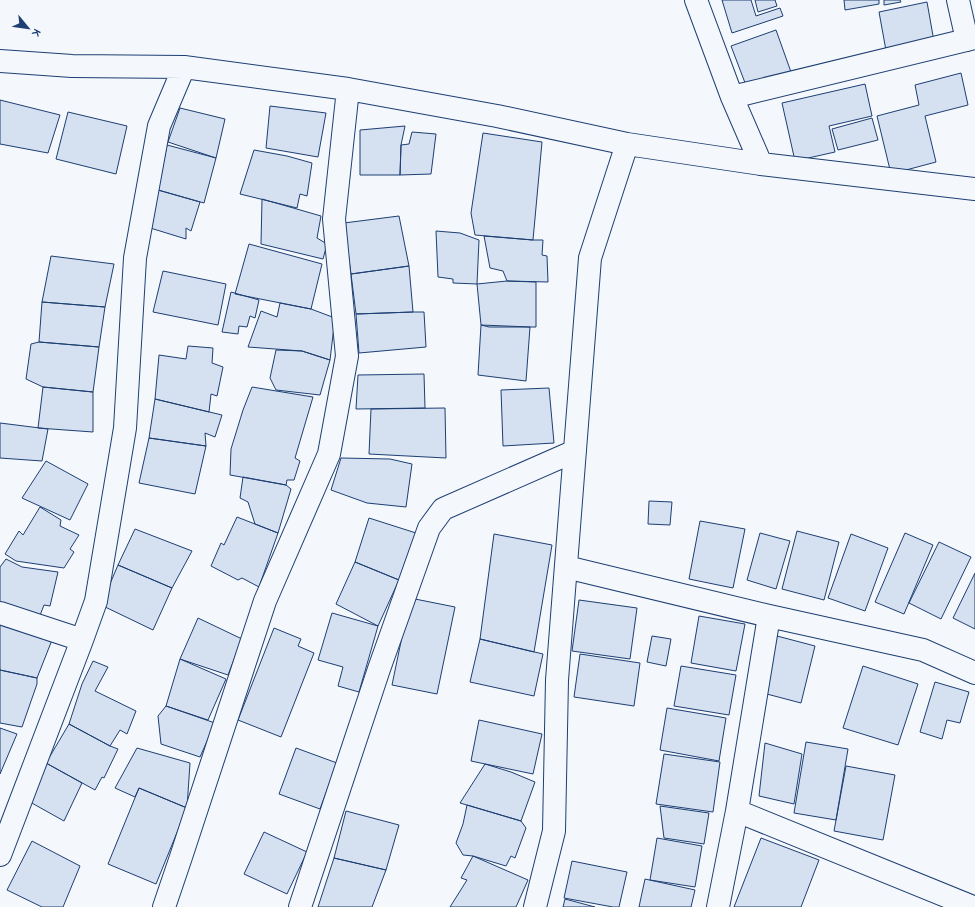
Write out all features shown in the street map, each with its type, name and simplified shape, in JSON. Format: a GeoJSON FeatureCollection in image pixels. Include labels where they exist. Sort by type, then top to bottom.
{"type":"FeatureCollection","features":[{"type":"Feature","properties":{"kind":"street"},"geometry":{"type":"LineString","coordinates":[[696,0],[732,97],[761,164]]}},
{"type":"Feature","properties":{"kind":"street"},"geometry":{"type":"LineString","coordinates":[[732,97],[971,39],[958,0]]}},
{"type":"Feature","properties":{"kind":"street"},"geometry":{"type":"LineString","coordinates":[[0,61],[72,66],[184,67],[348,89],[497,116],[627,144],[761,164],[975,189]]}},
{"type":"Feature","properties":{"kind":"street"},"geometry":{"type":"LineString","coordinates":[[0,855],[96,601],[125,428],[135,258],[159,126],[184,67]]}},
{"type":"Feature","properties":{"kind":"street"},"geometry":{"type":"LineString","coordinates":[[164,907],[264,601],[329,454],[347,356],[334,219],[348,89]]}},
{"type":"Feature","properties":{"kind":"street"},"geometry":{"type":"LineString","coordinates":[[535,907],[554,831],[557,680],[590,258],[627,144]]}},
{"type":"Feature","properties":{"kind":"street"},"geometry":{"type":"LineString","coordinates":[[300,907],[379,669],[429,528],[443,509],[575,451]]}},
{"type":"Feature","properties":{"kind":"street"},"geometry":{"type":"LineString","coordinates":[[566,567],[769,616],[923,650],[975,673]]}},
{"type":"Feature","properties":{"kind":"street"},"geometry":{"type":"LineString","coordinates":[[0,612],[82,640]]}},
{"type":"Feature","properties":{"kind":"street"},"geometry":{"type":"LineString","coordinates":[[718,907],[737,811],[769,616]]}},
{"type":"Feature","properties":{"kind":"street"},"geometry":{"type":"LineString","coordinates":[[737,811],[973,907]]}},
{"type":"Feature","properties":{"kind":"building"},"geometry":{"type":"Polygon","coordinates":[[[722,0],[751,0],[756,16],[780,8],[783,16],[732,33],[722,0]]]}},
{"type":"Feature","properties":{"kind":"building"},"geometry":{"type":"Polygon","coordinates":[[[755,0],[775,0],[777,6],[758,12],[755,0]]]}},
{"type":"Feature","properties":{"kind":"building"},"geometry":{"type":"Polygon","coordinates":[[[844,0],[879,0],[879,4],[845,10],[844,0]]]}},
{"type":"Feature","properties":{"kind":"building"},"geometry":{"type":"Polygon","coordinates":[[[884,0],[900,0],[901,2],[884,5],[884,0]]]}},
{"type":"Feature","properties":{"kind":"building"},"geometry":{"type":"Polygon","coordinates":[[[927,2],[935,47],[887,56],[879,12],[927,2]]]}},
{"type":"Feature","properties":{"kind":"building"},"geometry":{"type":"Polygon","coordinates":[[[776,30],[791,72],[747,88],[731,46],[776,30]]]}},
{"type":"Feature","properties":{"kind":"building"},"geometry":{"type":"Polygon","coordinates":[[[961,73],[968,105],[925,116],[936,162],[891,174],[877,116],[919,105],[915,85],[961,73]]]}},
{"type":"Feature","properties":{"kind":"building"},"geometry":{"type":"Polygon","coordinates":[[[865,84],[872,116],[829,126],[835,152],[795,161],[782,103],[865,84]]]}},
{"type":"Feature","properties":{"kind":"building"},"geometry":{"type":"Polygon","coordinates":[[[0,100],[60,115],[48,153],[0,144],[0,100]]]}},
{"type":"Feature","properties":{"kind":"building"},"geometry":{"type":"Polygon","coordinates":[[[270,106],[326,113],[318,157],[266,148],[270,106]]]}},
{"type":"Feature","properties":{"kind":"building"},"geometry":{"type":"Polygon","coordinates":[[[180,108],[225,119],[216,158],[168,142],[180,108]]]}},
{"type":"Feature","properties":{"kind":"building"},"geometry":{"type":"Polygon","coordinates":[[[68,112],[127,126],[116,174],[56,159],[68,112]]]}},
{"type":"Feature","properties":{"kind":"building"},"geometry":{"type":"Polygon","coordinates":[[[872,118],[878,140],[838,150],[832,129],[872,118]]]}},
{"type":"Feature","properties":{"kind":"building"},"geometry":{"type":"Polygon","coordinates":[[[405,126],[401,145],[400,175],[360,175],[360,130],[405,126]]]}},
{"type":"Feature","properties":{"kind":"building"},"geometry":{"type":"Polygon","coordinates":[[[412,132],[436,134],[431,174],[400,175],[401,145],[409,144],[412,132]]]}},
{"type":"Feature","properties":{"kind":"building"},"geometry":{"type":"Polygon","coordinates":[[[483,133],[542,142],[533,240],[475,235],[471,213],[483,133]]]}},
{"type":"Feature","properties":{"kind":"building"},"geometry":{"type":"Polygon","coordinates":[[[167,145],[216,158],[204,203],[158,190],[167,145]]]}},
{"type":"Feature","properties":{"kind":"building"},"geometry":{"type":"Polygon","coordinates":[[[254,150],[287,156],[312,163],[307,196],[300,194],[297,208],[240,194],[254,150]]]}},
{"type":"Feature","properties":{"kind":"building"},"geometry":{"type":"Polygon","coordinates":[[[158,190],[200,202],[191,231],[186,228],[186,239],[147,227],[158,190]]]}},
{"type":"Feature","properties":{"kind":"building"},"geometry":{"type":"Polygon","coordinates":[[[262,199],[321,216],[317,238],[327,244],[323,259],[261,244],[262,199]]]}},
{"type":"Feature","properties":{"kind":"building"},"geometry":{"type":"Polygon","coordinates":[[[399,216],[409,266],[351,274],[344,223],[399,216]]]}},
{"type":"Feature","properties":{"kind":"building"},"geometry":{"type":"Polygon","coordinates":[[[436,231],[460,233],[479,240],[477,284],[453,283],[453,279],[438,277],[436,231]]]}},
{"type":"Feature","properties":{"kind":"building"},"geometry":{"type":"Polygon","coordinates":[[[484,236],[543,240],[542,255],[547,256],[548,282],[507,281],[503,271],[490,268],[484,236]]]}},
{"type":"Feature","properties":{"kind":"building"},"geometry":{"type":"Polygon","coordinates":[[[249,244],[322,264],[311,309],[235,294],[249,244]]]}},
{"type":"Feature","properties":{"kind":"building"},"geometry":{"type":"Polygon","coordinates":[[[51,256],[114,264],[105,307],[42,302],[51,256]]]}},
{"type":"Feature","properties":{"kind":"building"},"geometry":{"type":"Polygon","coordinates":[[[409,266],[413,312],[356,314],[351,274],[409,266]]]}},
{"type":"Feature","properties":{"kind":"building"},"geometry":{"type":"Polygon","coordinates":[[[163,271],[226,284],[218,325],[153,312],[163,271]]]}},
{"type":"Feature","properties":{"kind":"building"},"geometry":{"type":"Polygon","coordinates":[[[507,281],[536,282],[536,327],[489,327],[481,325],[477,284],[507,281]]]}},
{"type":"Feature","properties":{"kind":"building"},"geometry":{"type":"Polygon","coordinates":[[[231,292],[259,300],[255,318],[250,316],[247,327],[239,326],[238,334],[222,332],[231,292]]]}},
{"type":"Feature","properties":{"kind":"building"},"geometry":{"type":"Polygon","coordinates":[[[42,302],[105,307],[99,347],[39,342],[42,302]]]}},
{"type":"Feature","properties":{"kind":"building"},"geometry":{"type":"Polygon","coordinates":[[[280,303],[311,309],[335,318],[330,360],[302,351],[248,347],[261,311],[277,317],[280,303]]]}},
{"type":"Feature","properties":{"kind":"building"},"geometry":{"type":"Polygon","coordinates":[[[424,312],[426,347],[359,353],[356,314],[424,312]]]}},
{"type":"Feature","properties":{"kind":"building"},"geometry":{"type":"Polygon","coordinates":[[[481,325],[530,327],[526,381],[478,375],[481,325]]]}},
{"type":"Feature","properties":{"kind":"building"},"geometry":{"type":"Polygon","coordinates":[[[39,342],[99,347],[93,392],[43,387],[26,379],[31,344],[39,342]]]}},
{"type":"Feature","properties":{"kind":"building"},"geometry":{"type":"Polygon","coordinates":[[[188,346],[213,348],[212,363],[223,367],[217,396],[211,394],[209,412],[155,399],[159,355],[186,359],[188,346]]]}},
{"type":"Feature","properties":{"kind":"building"},"geometry":{"type":"Polygon","coordinates":[[[276,350],[302,351],[330,360],[320,395],[276,390],[270,378],[276,350]]]}},
{"type":"Feature","properties":{"kind":"building"},"geometry":{"type":"Polygon","coordinates":[[[424,374],[425,408],[356,409],[358,375],[424,374]]]}},
{"type":"Feature","properties":{"kind":"building"},"geometry":{"type":"Polygon","coordinates":[[[43,387],[93,392],[93,432],[38,428],[43,387]]]}},
{"type":"Feature","properties":{"kind":"building"},"geometry":{"type":"Polygon","coordinates":[[[252,387],[313,397],[295,458],[300,461],[294,480],[287,480],[286,485],[230,475],[231,449],[252,387]]]}},
{"type":"Feature","properties":{"kind":"building"},"geometry":{"type":"Polygon","coordinates":[[[549,388],[554,443],[503,446],[501,390],[549,388]]]}},
{"type":"Feature","properties":{"kind":"building"},"geometry":{"type":"Polygon","coordinates":[[[155,399],[222,415],[215,437],[205,433],[206,446],[149,438],[155,399]]]}},
{"type":"Feature","properties":{"kind":"building"},"geometry":{"type":"Polygon","coordinates":[[[445,408],[446,458],[369,454],[371,409],[445,408]]]}},
{"type":"Feature","properties":{"kind":"building"},"geometry":{"type":"Polygon","coordinates":[[[0,423],[48,429],[42,461],[0,458],[0,423]]]}},
{"type":"Feature","properties":{"kind":"building"},"geometry":{"type":"Polygon","coordinates":[[[149,438],[206,446],[195,494],[139,483],[149,438]]]}},
{"type":"Feature","properties":{"kind":"building"},"geometry":{"type":"Polygon","coordinates":[[[341,458],[390,459],[412,464],[406,507],[367,503],[331,490],[341,458]]]}},
{"type":"Feature","properties":{"kind":"building"},"geometry":{"type":"Polygon","coordinates":[[[46,461],[88,484],[70,520],[22,498],[46,461]]]}},
{"type":"Feature","properties":{"kind":"building"},"geometry":{"type":"Polygon","coordinates":[[[243,477],[286,485],[291,489],[278,533],[255,524],[248,502],[240,498],[243,477]]]}},
{"type":"Feature","properties":{"kind":"building"},"geometry":{"type":"Polygon","coordinates":[[[649,501],[672,502],[670,525],[648,524],[649,501]]]}},
{"type":"Feature","properties":{"kind":"building"},"geometry":{"type":"Polygon","coordinates":[[[40,507],[61,520],[60,526],[79,535],[70,549],[74,552],[64,568],[16,561],[5,554],[19,531],[23,535],[40,507]]]}},
{"type":"Feature","properties":{"kind":"building"},"geometry":{"type":"Polygon","coordinates":[[[237,517],[278,533],[259,587],[242,578],[238,580],[211,566],[221,543],[224,545],[237,517]]]}},
{"type":"Feature","properties":{"kind":"building"},"geometry":{"type":"Polygon","coordinates":[[[369,518],[416,533],[399,580],[355,562],[369,518]]]}},
{"type":"Feature","properties":{"kind":"building"},"geometry":{"type":"Polygon","coordinates":[[[700,521],[745,529],[733,588],[689,579],[700,521]]]}},
{"type":"Feature","properties":{"kind":"building"},"geometry":{"type":"Polygon","coordinates":[[[135,529],[192,551],[172,588],[118,565],[135,529]]]}},
{"type":"Feature","properties":{"kind":"building"},"geometry":{"type":"Polygon","coordinates":[[[797,531],[839,542],[824,600],[782,589],[797,531]]]}},
{"type":"Feature","properties":{"kind":"building"},"geometry":{"type":"Polygon","coordinates":[[[760,533],[790,541],[776,589],[747,580],[760,533]]]}},
{"type":"Feature","properties":{"kind":"building"},"geometry":{"type":"Polygon","coordinates":[[[905,533],[933,545],[904,614],[875,602],[905,533]]]}},
{"type":"Feature","properties":{"kind":"building"},"geometry":{"type":"Polygon","coordinates":[[[494,534],[552,545],[534,652],[480,639],[494,534]]]}},
{"type":"Feature","properties":{"kind":"building"},"geometry":{"type":"Polygon","coordinates":[[[851,534],[888,548],[865,611],[828,598],[851,534]]]}},
{"type":"Feature","properties":{"kind":"building"},"geometry":{"type":"Polygon","coordinates":[[[939,542],[971,557],[941,619],[909,603],[939,542]]]}},
{"type":"Feature","properties":{"kind":"building"},"geometry":{"type":"Polygon","coordinates":[[[6,559],[22,567],[58,572],[50,606],[44,605],[39,618],[0,609],[0,567],[6,559]]]}},
{"type":"Feature","properties":{"kind":"building"},"geometry":{"type":"Polygon","coordinates":[[[355,562],[399,580],[378,626],[336,604],[355,562]]]}},
{"type":"Feature","properties":{"kind":"building"},"geometry":{"type":"Polygon","coordinates":[[[118,565],[172,588],[153,630],[101,605],[118,565]]]}},
{"type":"Feature","properties":{"kind":"building"},"geometry":{"type":"Polygon","coordinates":[[[975,573],[975,629],[953,618],[975,573]]]}},
{"type":"Feature","properties":{"kind":"building"},"geometry":{"type":"Polygon","coordinates":[[[410,598],[455,607],[437,694],[392,685],[410,598]]]}},
{"type":"Feature","properties":{"kind":"building"},"geometry":{"type":"Polygon","coordinates":[[[579,600],[637,608],[630,659],[572,651],[579,600]]]}},
{"type":"Feature","properties":{"kind":"building"},"geometry":{"type":"Polygon","coordinates":[[[332,613],[378,626],[359,692],[338,686],[343,667],[318,660],[332,613]]]}},
{"type":"Feature","properties":{"kind":"building"},"geometry":{"type":"Polygon","coordinates":[[[699,616],[745,624],[736,671],[691,663],[699,616]]]}},
{"type":"Feature","properties":{"kind":"building"},"geometry":{"type":"Polygon","coordinates":[[[198,618],[242,639],[228,675],[180,659],[198,618]]]}},
{"type":"Feature","properties":{"kind":"building"},"geometry":{"type":"Polygon","coordinates":[[[0,621],[52,640],[37,678],[0,670],[0,621]]]}},
{"type":"Feature","properties":{"kind":"building"},"geometry":{"type":"Polygon","coordinates":[[[274,628],[301,639],[298,646],[314,653],[281,737],[238,720],[274,628]]]}},
{"type":"Feature","properties":{"kind":"building"},"geometry":{"type":"Polygon","coordinates":[[[652,636],[671,639],[666,666],[647,662],[652,636]]]}},
{"type":"Feature","properties":{"kind":"building"},"geometry":{"type":"Polygon","coordinates":[[[777,636],[815,646],[801,703],[763,693],[777,636]]]}},
{"type":"Feature","properties":{"kind":"building"},"geometry":{"type":"Polygon","coordinates":[[[480,639],[543,654],[534,696],[470,682],[480,639]]]}},
{"type":"Feature","properties":{"kind":"building"},"geometry":{"type":"Polygon","coordinates":[[[580,654],[640,663],[634,706],[574,697],[580,654]]]}},
{"type":"Feature","properties":{"kind":"building"},"geometry":{"type":"Polygon","coordinates":[[[180,659],[226,679],[208,720],[166,706],[180,659]]]}},
{"type":"Feature","properties":{"kind":"building"},"geometry":{"type":"Polygon","coordinates":[[[93,661],[108,667],[95,691],[136,711],[127,734],[120,730],[110,746],[69,724],[82,684],[93,661]]]}},
{"type":"Feature","properties":{"kind":"building"},"geometry":{"type":"Polygon","coordinates":[[[681,666],[736,675],[729,715],[674,706],[681,666]]]}},
{"type":"Feature","properties":{"kind":"building"},"geometry":{"type":"Polygon","coordinates":[[[863,666],[918,684],[898,745],[843,728],[863,666]]]}},
{"type":"Feature","properties":{"kind":"building"},"geometry":{"type":"Polygon","coordinates":[[[0,670],[37,678],[37,684],[22,727],[0,723],[0,670]]]}},
{"type":"Feature","properties":{"kind":"building"},"geometry":{"type":"Polygon","coordinates":[[[935,682],[969,692],[960,723],[947,720],[942,739],[920,732],[935,682]]]}},
{"type":"Feature","properties":{"kind":"building"},"geometry":{"type":"Polygon","coordinates":[[[166,706],[215,723],[200,757],[161,744],[158,716],[166,706]]]}},
{"type":"Feature","properties":{"kind":"building"},"geometry":{"type":"Polygon","coordinates":[[[667,708],[726,718],[719,761],[660,750],[667,708]]]}},
{"type":"Feature","properties":{"kind":"building"},"geometry":{"type":"Polygon","coordinates":[[[479,720],[542,734],[533,774],[471,761],[479,720]]]}},
{"type":"Feature","properties":{"kind":"building"},"geometry":{"type":"Polygon","coordinates":[[[69,724],[118,749],[104,778],[102,777],[95,790],[46,763],[69,724]]]}},
{"type":"Feature","properties":{"kind":"building"},"geometry":{"type":"Polygon","coordinates":[[[0,728],[17,734],[0,774],[0,728]]]}},
{"type":"Feature","properties":{"kind":"building"},"geometry":{"type":"Polygon","coordinates":[[[806,742],[848,749],[836,820],[794,813],[806,742]]]}},
{"type":"Feature","properties":{"kind":"building"},"geometry":{"type":"Polygon","coordinates":[[[765,743],[802,754],[794,804],[759,796],[765,743]]]}},
{"type":"Feature","properties":{"kind":"building"},"geometry":{"type":"Polygon","coordinates":[[[137,748],[190,763],[187,808],[139,788],[135,797],[115,788],[137,748]]]}},
{"type":"Feature","properties":{"kind":"building"},"geometry":{"type":"Polygon","coordinates":[[[296,748],[337,763],[320,809],[279,794],[296,748]]]}},
{"type":"Feature","properties":{"kind":"building"},"geometry":{"type":"Polygon","coordinates":[[[664,754],[720,762],[713,812],[656,804],[664,754]]]}},
{"type":"Feature","properties":{"kind":"building"},"geometry":{"type":"Polygon","coordinates":[[[46,763],[82,783],[64,821],[30,802],[46,763]]]}},
{"type":"Feature","properties":{"kind":"building"},"geometry":{"type":"Polygon","coordinates":[[[485,764],[511,772],[535,782],[521,821],[460,803],[485,764]]]}},
{"type":"Feature","properties":{"kind":"building"},"geometry":{"type":"Polygon","coordinates":[[[846,766],[895,775],[883,840],[834,831],[846,766]]]}},
{"type":"Feature","properties":{"kind":"building"},"geometry":{"type":"Polygon","coordinates":[[[139,788],[187,808],[156,884],[108,864],[139,788]]]}},
{"type":"Feature","properties":{"kind":"building"},"geometry":{"type":"Polygon","coordinates":[[[467,805],[521,821],[526,828],[515,858],[511,856],[506,866],[473,856],[463,855],[456,843],[463,824],[467,805]]]}},
{"type":"Feature","properties":{"kind":"building"},"geometry":{"type":"Polygon","coordinates":[[[660,806],[709,813],[704,844],[664,838],[660,806]]]}},
{"type":"Feature","properties":{"kind":"building"},"geometry":{"type":"Polygon","coordinates":[[[346,811],[399,825],[386,870],[334,858],[346,811]]]}},
{"type":"Feature","properties":{"kind":"building"},"geometry":{"type":"Polygon","coordinates":[[[264,832],[307,852],[287,894],[244,874],[264,832]]]}},
{"type":"Feature","properties":{"kind":"building"},"geometry":{"type":"Polygon","coordinates":[[[657,838],[702,846],[695,887],[650,880],[657,838]]]}},
{"type":"Feature","properties":{"kind":"building"},"geometry":{"type":"Polygon","coordinates":[[[761,838],[819,860],[801,907],[734,907],[761,838]]]}},
{"type":"Feature","properties":{"kind":"building"},"geometry":{"type":"Polygon","coordinates":[[[32,841],[80,866],[63,907],[42,907],[7,890],[32,841]]]}},
{"type":"Feature","properties":{"kind":"building"},"geometry":{"type":"Polygon","coordinates":[[[473,856],[528,880],[516,907],[450,907],[467,880],[461,878],[473,856]]]}},
{"type":"Feature","properties":{"kind":"building"},"geometry":{"type":"Polygon","coordinates":[[[334,858],[386,870],[372,907],[318,907],[334,858]]]}},
{"type":"Feature","properties":{"kind":"building"},"geometry":{"type":"Polygon","coordinates":[[[572,861],[627,872],[619,907],[564,898],[572,861]]]}},
{"type":"Feature","properties":{"kind":"building"},"geometry":{"type":"Polygon","coordinates":[[[645,879],[695,890],[691,907],[639,907],[645,879]]]}},
{"type":"Feature","properties":{"kind":"building"},"geometry":{"type":"Polygon","coordinates":[[[565,899],[595,907],[563,907],[565,899]]]}}]}
